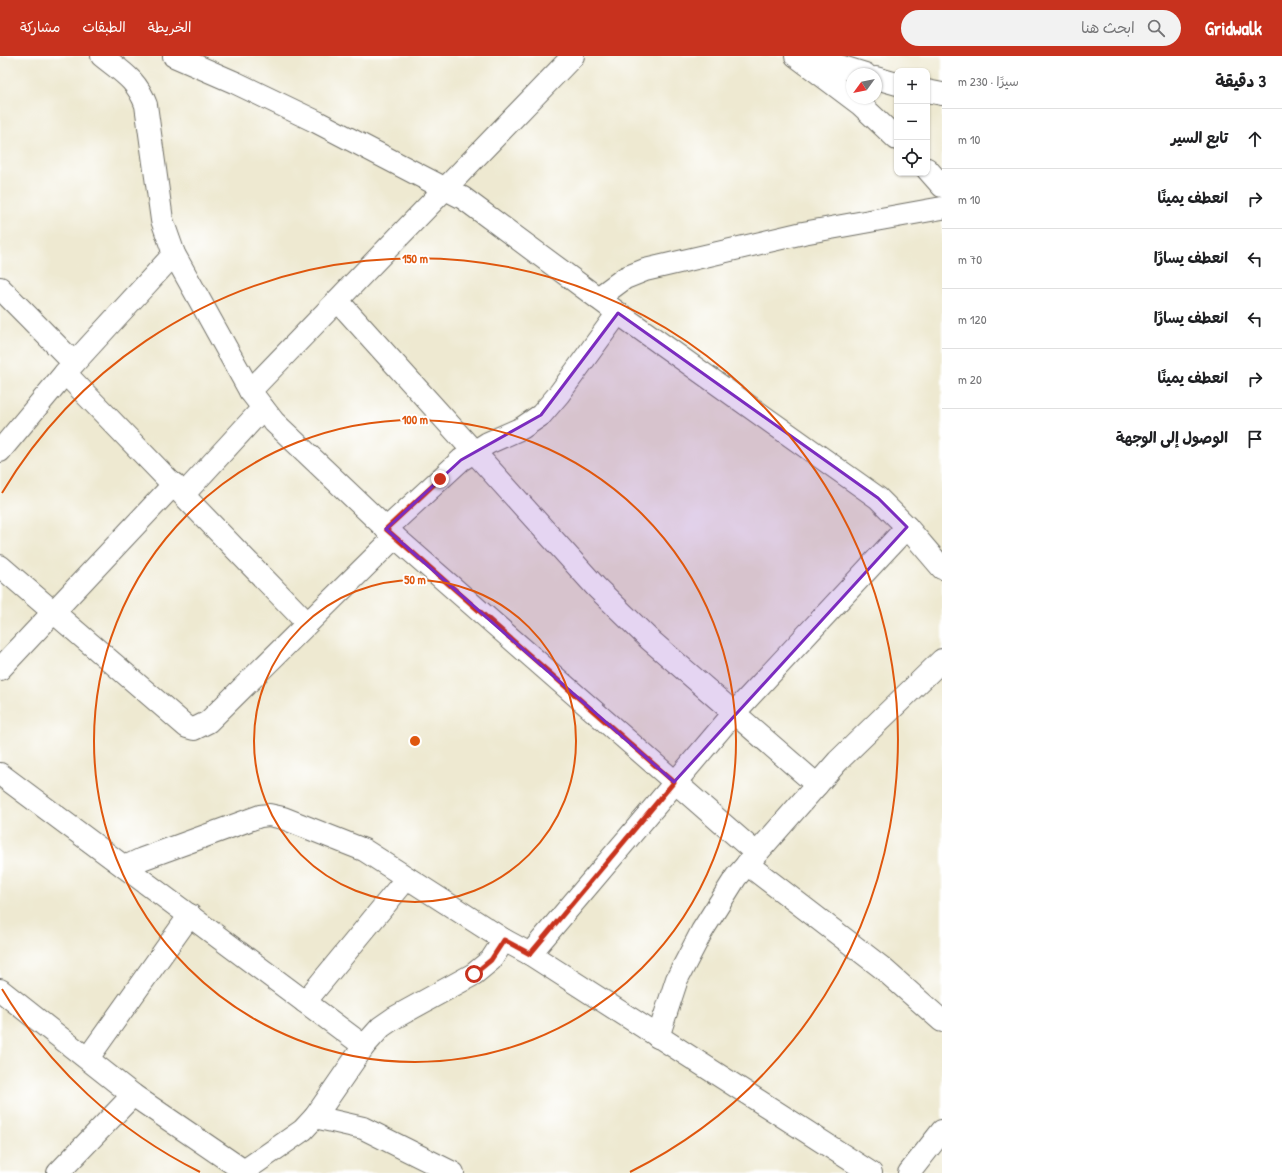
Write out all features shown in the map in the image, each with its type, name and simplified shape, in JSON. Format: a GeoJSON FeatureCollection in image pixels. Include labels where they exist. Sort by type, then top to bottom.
{"type":"FeatureCollection","features":[{"type":"Feature","properties":{"kind":"street"},"geometry":{"type":"LineString","coordinates":[[102,56],[137,85],[144,100],[162,220],[174,254],[250,391],[274,422],[390,533],[674,782],[752,859],[942,1021]]}},
{"type":"Feature","properties":{"kind":"street"},"geometry":{"type":"LineString","coordinates":[[174,56],[236,83],[317,122],[463,198],[618,313],[878,498],[907,527],[942,568]]}},
{"type":"Feature","properties":{"kind":"street"},"geometry":{"type":"LineString","coordinates":[[250,391],[573,56]]}},
{"type":"Feature","properties":{"kind":"street"},"geometry":{"type":"LineString","coordinates":[[796,56],[861,105],[894,136]]}},
{"type":"Feature","properties":{"kind":"street"},"geometry":{"type":"LineString","coordinates":[[808,56],[846,68]]}},
{"type":"Feature","properties":{"kind":"street"},"geometry":{"type":"LineString","coordinates":[[882,80],[894,83]]}},
{"type":"Feature","properties":{"kind":"street"},"geometry":{"type":"LineString","coordinates":[[930,92],[942,94]]}},
{"type":"Feature","properties":{"kind":"street"},"geometry":{"type":"LineString","coordinates":[[930,172],[942,186]]}},
{"type":"Feature","properties":{"kind":"street"},"geometry":{"type":"LineString","coordinates":[[598,298],[625,278],[645,270],[803,233],[942,208]]}},
{"type":"Feature","properties":{"kind":"street"},"geometry":{"type":"LineString","coordinates":[[3,440],[174,254]]}},
{"type":"Feature","properties":{"kind":"street"},"geometry":{"type":"LineString","coordinates":[[0,288],[179,489],[307,623]]}},
{"type":"Feature","properties":{"kind":"street"},"geometry":{"type":"LineString","coordinates":[[338,301],[475,451],[596,587],[649,639],[817,785]]}},
{"type":"Feature","properties":{"kind":"street"},"geometry":{"type":"LineString","coordinates":[[0,566],[187,727],[194,729],[200,727],[208,722],[307,623],[440,479],[475,451],[488,443],[522,428],[541,415],[559,394],[618,313]]}},
{"type":"Feature","properties":{"kind":"street"},"geometry":{"type":"LineString","coordinates":[[0,669],[54,612],[263,408]]}},
{"type":"Feature","properties":{"kind":"street"},"geometry":{"type":"LineString","coordinates":[[530,954],[674,782],[734,714],[907,527]]}},
{"type":"Feature","properties":{"kind":"street"},"geometry":{"type":"LineString","coordinates":[[658,1037],[677,979],[698,938],[736,877],[843,755],[942,660]]}},
{"type":"Feature","properties":{"kind":"street"},"geometry":{"type":"LineString","coordinates":[[0,774],[97,848],[190,915],[364,1046]]}},
{"type":"Feature","properties":{"kind":"street"},"geometry":{"type":"LineString","coordinates":[[125,867],[142,859],[260,816],[269,815],[283,818],[364,850],[504,940],[530,954],[871,1173]]}},
{"type":"Feature","properties":{"kind":"street"},"geometry":{"type":"LineString","coordinates":[[305,1002],[407,878]]}},
{"type":"Feature","properties":{"kind":"street"},"geometry":{"type":"LineString","coordinates":[[88,1058],[190,915]]}},
{"type":"Feature","properties":{"kind":"street"},"geometry":{"type":"LineString","coordinates":[[0,990],[133,1095],[246,1172],[304,1130],[315,1117],[364,1046],[381,1027],[394,1018],[474,974],[491,960],[504,940]]}},
{"type":"Feature","properties":{"kind":"street"},"geometry":{"type":"LineString","coordinates":[[58,1173],[133,1095]]}},
{"type":"Feature","properties":{"kind":"street"},"geometry":{"type":"LineString","coordinates":[[315,1117],[363,1128],[453,1173]]}},
{"type":"Feature","properties":{"kind":"street"},"geometry":{"type":"LineString","coordinates":[[909,1173],[942,1131]]}},
{"type":"Feature","properties":{"kind":"highlighted area"},"geometry":{"type":"Polygon","coordinates":[[[618,313],[878,498],[907,527],[674,782],[386,529],[461,460],[541,415],[618,313]]]}},
{"type":"Feature","properties":{"kind":"route"},"geometry":{"type":"LineString","coordinates":[[440,479],[386,529],[674,782],[530,954],[504,940],[491,960],[474,974]]}}]}
